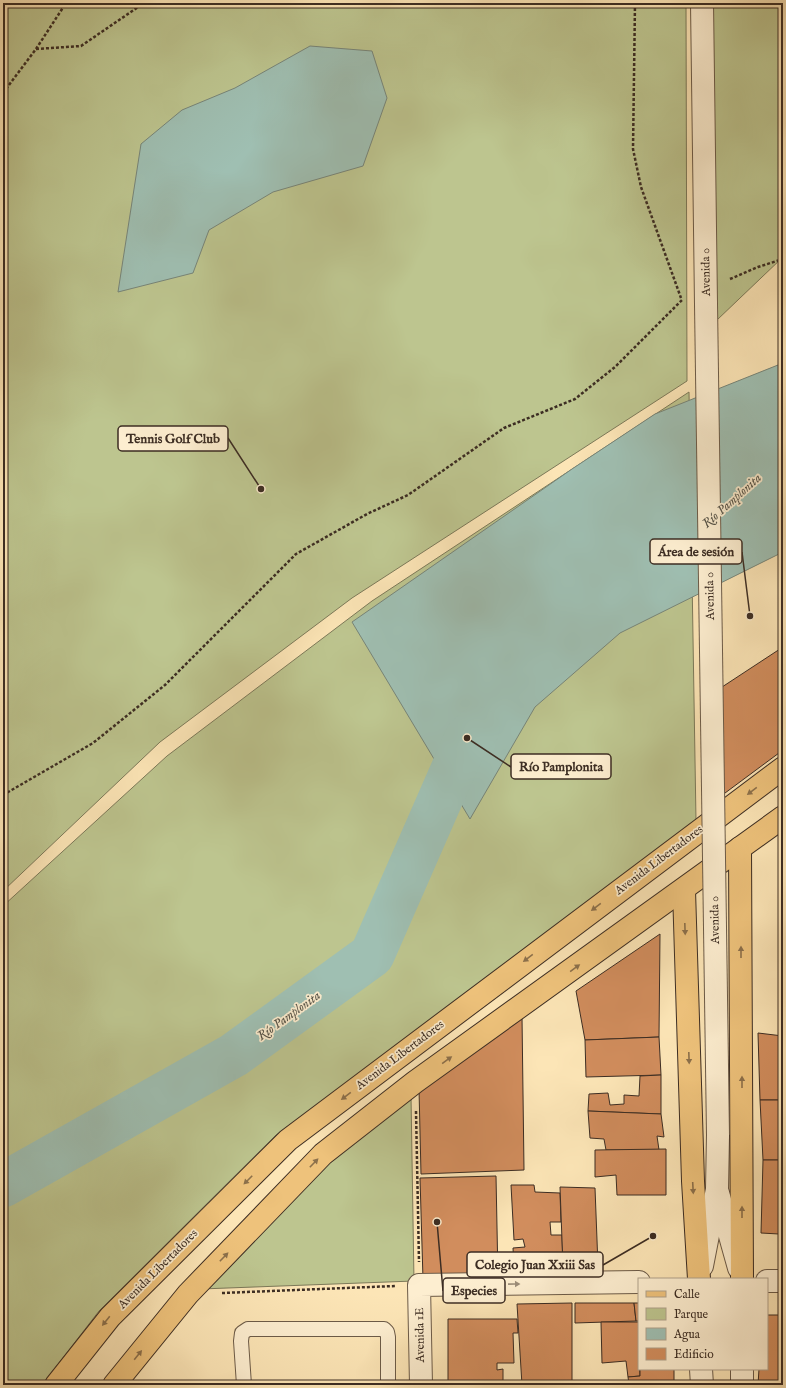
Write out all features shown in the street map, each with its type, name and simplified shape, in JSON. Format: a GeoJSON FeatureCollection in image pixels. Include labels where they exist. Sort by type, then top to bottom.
{"type":"FeatureCollection","features":[{"type":"Feature","properties":{"kind":"main road","name":"Avenida Libertadores"},"geometry":{"type":"LineString","coordinates":[[56,1385],[110,1316],[288,1140],[783,768]]}},
{"type":"Feature","properties":{"kind":"main road"},"geometry":{"type":"LineString","coordinates":[[114,1385],[188,1294],[323,1154],[415,1082],[684,890],[783,817]]}},
{"type":"Feature","properties":{"kind":"main road"},"geometry":{"type":"LineString","coordinates":[[740,848],[742,1278]]}},
{"type":"Feature","properties":{"kind":"main road"},"geometry":{"type":"LineString","coordinates":[[684,890],[693,1182],[700,1278]]}},
{"type":"Feature","properties":{"kind":"street","name":"Avenida 0"},"geometry":{"type":"LineString","coordinates":[[700,1278],[716,1189],[718,1135],[702,3]]}},
{"type":"Feature","properties":{"kind":"street","name":"Avenida 0"},"geometry":{"type":"LineString","coordinates":[[716,1189],[742,1278]]}},
{"type":"Feature","properties":{"kind":"street"},"geometry":{"type":"LineString","coordinates":[[768,1281],[783,1281]]}},
{"type":"Feature","properties":{"kind":"street"},"geometry":{"type":"LineString","coordinates":[[419,1285],[638,1282]]}},
{"type":"Feature","properties":{"kind":"street","name":"Avenida 1E"},"geometry":{"type":"LineString","coordinates":[[419,1285],[421,1385]]}},
{"type":"Feature","properties":{"kind":"street"},"geometry":{"type":"LineString","coordinates":[[702,1370],[702,1385]]}},
{"type":"Feature","properties":{"kind":"street"},"geometry":{"type":"LineString","coordinates":[[742,1370],[742,1385]]}},
{"type":"Feature","properties":{"kind":"lane"},"geometry":{"type":"LineString","coordinates":[[244,1385],[241,1341],[242,1333],[248,1329],[384,1329],[387,1332],[388,1337],[388,1385]]}},
{"type":"Feature","properties":{"kind":"path"},"geometry":{"type":"LineString","coordinates":[[3,93],[36,49],[66,3]]}},
{"type":"Feature","properties":{"kind":"path"},"geometry":{"type":"LineString","coordinates":[[36,49],[81,46],[144,3]]}},
{"type":"Feature","properties":{"kind":"path"},"geometry":{"type":"LineString","coordinates":[[635,3],[633,148],[641,187],[682,300]]}},
{"type":"Feature","properties":{"kind":"path"},"geometry":{"type":"LineString","coordinates":[[3,795],[93,743],[165,686],[296,554],[367,514],[408,495],[504,428],[575,399],[615,367],[682,300],[706,297],[758,267],[783,259]]}},
{"type":"Feature","properties":{"kind":"path"},"geometry":{"type":"LineString","coordinates":[[188,1294],[419,1285],[415,1082]]}},
{"type":"Feature","properties":{"kind":"green space"},"geometry":{"type":"Polygon","coordinates":[[[3,3],[686,3],[687,381],[352,598],[160,742],[3,891],[3,3]]]}},
{"type":"Feature","properties":{"kind":"green space"},"geometry":{"type":"Polygon","coordinates":[[[713,3],[783,3],[783,257],[717,320],[715,249],[713,3]]]}},
{"type":"Feature","properties":{"kind":"green space"},"geometry":{"type":"Polygon","coordinates":[[[689,392],[696,821],[441,1014],[276,1135],[99,1311],[42,1385],[3,1385],[3,906],[167,756],[372,601],[689,392]]]}},
{"type":"Feature","properties":{"kind":"green space"},"geometry":{"type":"Polygon","coordinates":[[[411,1096],[414,1281],[201,1289],[327,1159],[411,1096]]]}},
{"type":"Feature","properties":{"kind":"water"},"geometry":{"type":"Polygon","coordinates":[[[310,46],[372,51],[387,98],[363,166],[273,192],[209,230],[193,273],[118,292],[141,144],[182,110],[235,88],[310,46]]]}},
{"type":"Feature","properties":{"kind":"water"},"geometry":{"type":"Polygon","coordinates":[[[783,363],[783,552],[620,633],[535,707],[470,819],[352,622],[572,469],[655,414],[783,363]]]}},
{"type":"Feature","properties":{"kind":"building"},"geometry":{"type":"Polygon","coordinates":[[[783,647],[783,750],[721,796],[719,689],[783,647]]]}},
{"type":"Feature","properties":{"kind":"building"},"geometry":{"type":"Polygon","coordinates":[[[660,934],[659,1037],[585,1040],[576,991],[660,934]]]}},
{"type":"Feature","properties":{"kind":"building"},"geometry":{"type":"Polygon","coordinates":[[[522,1017],[524,1170],[421,1174],[419,1089],[522,1017]]]}},
{"type":"Feature","properties":{"kind":"building"},"geometry":{"type":"Polygon","coordinates":[[[758,1033],[783,1036],[783,1100],[760,1100],[758,1033]]]}},
{"type":"Feature","properties":{"kind":"building"},"geometry":{"type":"Polygon","coordinates":[[[659,1037],[661,1075],[586,1077],[585,1040],[659,1037]]]}},
{"type":"Feature","properties":{"kind":"building"},"geometry":{"type":"Polygon","coordinates":[[[661,1075],[661,1114],[588,1111],[589,1094],[608,1093],[610,1105],[624,1104],[624,1095],[639,1096],[640,1076],[661,1075]]]}},
{"type":"Feature","properties":{"kind":"building"},"geometry":{"type":"Polygon","coordinates":[[[760,1100],[783,1100],[783,1160],[763,1160],[760,1100]]]}},
{"type":"Feature","properties":{"kind":"building"},"geometry":{"type":"Polygon","coordinates":[[[588,1111],[661,1114],[664,1137],[657,1136],[659,1150],[606,1150],[604,1139],[590,1138],[588,1111]]]}},
{"type":"Feature","properties":{"kind":"building"},"geometry":{"type":"Polygon","coordinates":[[[666,1149],[666,1195],[617,1195],[616,1175],[595,1177],[595,1150],[666,1149]]]}},
{"type":"Feature","properties":{"kind":"building"},"geometry":{"type":"Polygon","coordinates":[[[763,1160],[783,1160],[783,1258],[781,1258],[779,1234],[761,1233],[763,1160]]]}},
{"type":"Feature","properties":{"kind":"building"},"geometry":{"type":"Polygon","coordinates":[[[496,1176],[498,1278],[423,1279],[420,1178],[496,1176]]]}},
{"type":"Feature","properties":{"kind":"building"},"geometry":{"type":"Polygon","coordinates":[[[511,1185],[534,1185],[535,1192],[560,1193],[561,1222],[550,1222],[551,1235],[562,1235],[563,1267],[514,1268],[513,1248],[525,1247],[523,1239],[514,1240],[511,1185]]]}},
{"type":"Feature","properties":{"kind":"building"},"geometry":{"type":"Polygon","coordinates":[[[560,1187],[595,1188],[598,1266],[563,1267],[560,1187]]]}},
{"type":"Feature","properties":{"kind":"building"},"geometry":{"type":"Polygon","coordinates":[[[572,1303],[572,1385],[522,1385],[517,1304],[572,1303]]]}},
{"type":"Feature","properties":{"kind":"building"},"geometry":{"type":"Polygon","coordinates":[[[575,1303],[634,1303],[636,1321],[575,1323],[575,1303]]]}},
{"type":"Feature","properties":{"kind":"building"},"geometry":{"type":"Polygon","coordinates":[[[634,1303],[638,1303],[638,1321],[636,1321],[634,1303]]]}},
{"type":"Feature","properties":{"kind":"building"},"geometry":{"type":"Polygon","coordinates":[[[768,1315],[783,1315],[783,1385],[758,1385],[759,1370],[768,1370],[768,1315]]]}},
{"type":"Feature","properties":{"kind":"building"},"geometry":{"type":"Polygon","coordinates":[[[448,1319],[517,1319],[518,1333],[513,1333],[514,1363],[497,1363],[497,1370],[503,1369],[503,1385],[448,1385],[448,1319]]]}},
{"type":"Feature","properties":{"kind":"building"},"geometry":{"type":"Polygon","coordinates":[[[601,1322],[638,1322],[638,1370],[640,1370],[640,1376],[628,1377],[626,1361],[602,1363],[601,1322]]]}},
{"type":"Feature","properties":{"kind":"building"},"geometry":{"type":"Polygon","coordinates":[[[640,1370],[674,1370],[674,1385],[618,1385],[629,1384],[628,1377],[640,1376],[640,1370]]]}},
{"type":"Feature","properties":{"kind":"waterway","name":"Río Pamplonita"},"geometry":{"type":"LineString","coordinates":[[3,1185],[234,1055],[372,955],[467,738],[477,729]]}},
{"type":"Feature","properties":{"kind":"place","name":"Tennis Golf Club"},"geometry":{"type":"Point","coordinates":[261,489]}},
{"type":"Feature","properties":{"kind":"place","name":"Área de sesión"},"geometry":{"type":"Point","coordinates":[750,616]}},
{"type":"Feature","properties":{"kind":"place","name":"Río Pamplonita"},"geometry":{"type":"Point","coordinates":[467,738]}},
{"type":"Feature","properties":{"kind":"place","name":"Especies"},"geometry":{"type":"Point","coordinates":[437,1222]}},
{"type":"Feature","properties":{"kind":"place","name":"Colegio Juan Xxiii Sas"},"geometry":{"type":"Point","coordinates":[653,1236]}}]}
